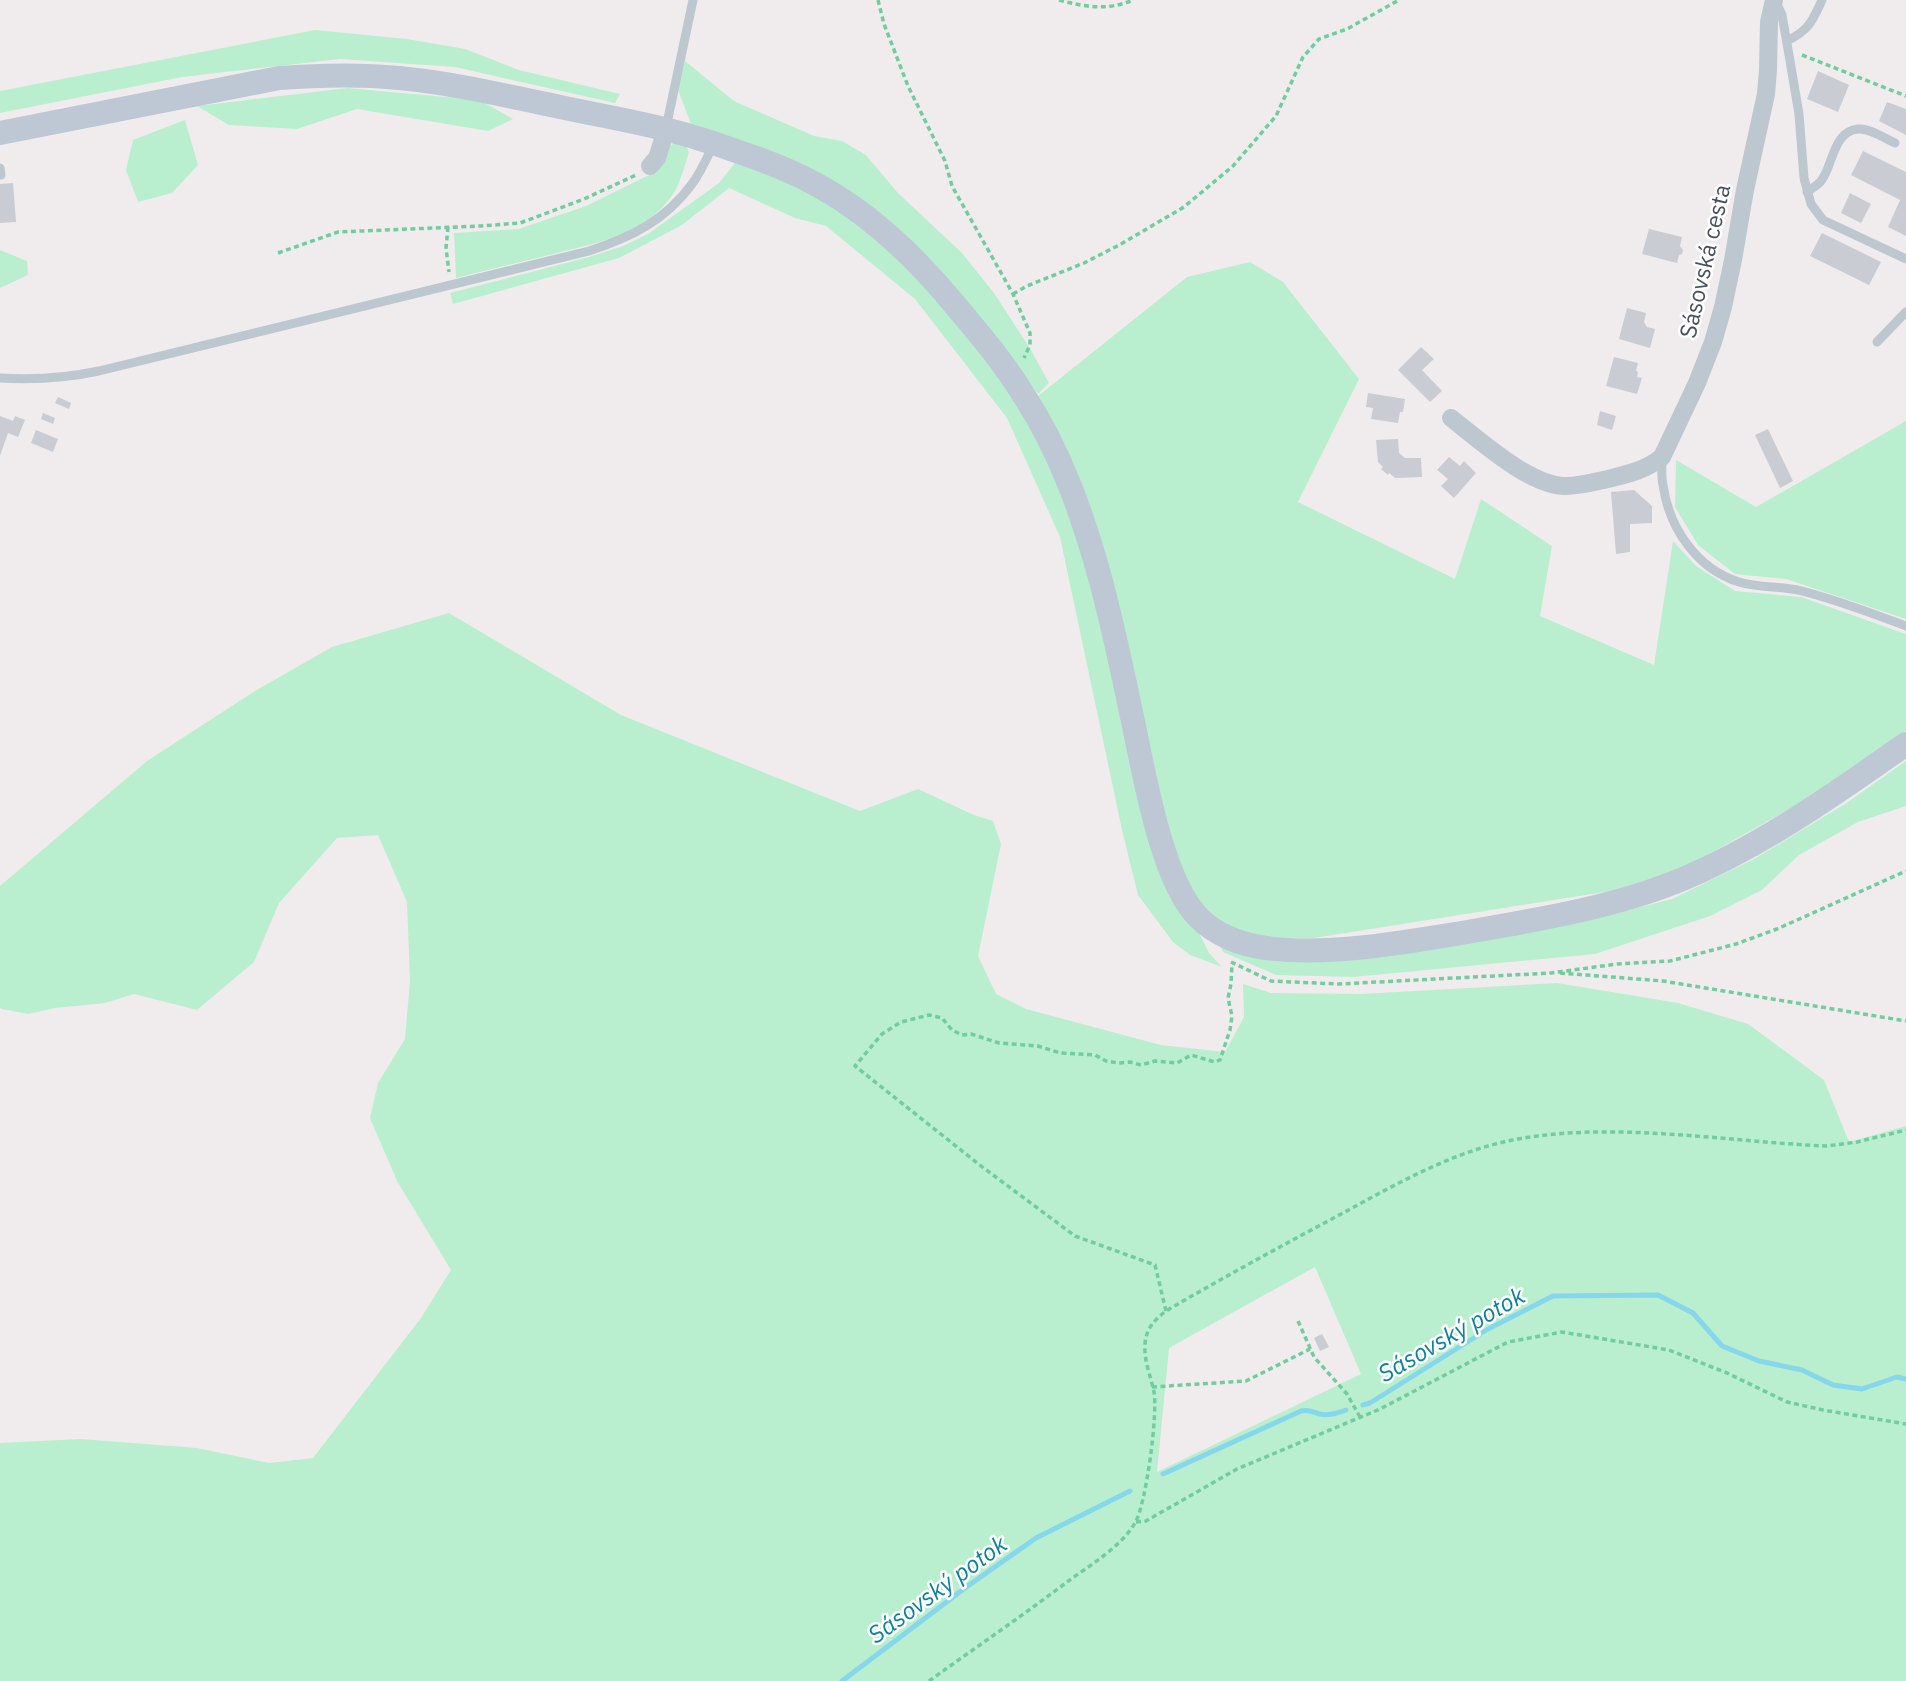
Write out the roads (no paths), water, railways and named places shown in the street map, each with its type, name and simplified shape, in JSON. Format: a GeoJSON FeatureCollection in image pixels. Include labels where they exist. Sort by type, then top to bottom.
{"type":"FeatureCollection","features":[{"type":"Feature","properties":{"kind":"street","name":"Sásovská cesta"},"geometry":{"type":"LineString","coordinates":[[1662,457],[1697,383],[1723,307],[1766,94],[1769,22],[1775,0]]}},
{"type":"Feature","properties":{"kind":"street"},"geometry":{"type":"LineString","coordinates":[[0,133],[279,78],[321,75],[404,78],[446,84],[666,130],[714,144],[758,158],[801,177],[861,212],[926,270],[977,331],[1024,395],[1053,448],[1083,519],[1115,639],[1153,811],[1171,870],[1180,891],[1198,918],[1213,930],[1248,945],[1307,950],[1401,942],[1494,927],[1652,891],[1685,878],[1759,840],[1825,800],[1906,744]]}},
{"type":"Feature","properties":{"kind":"street"},"geometry":{"type":"LineString","coordinates":[[650,166],[657,158],[666,130]]}},
{"type":"Feature","properties":{"kind":"street"},"geometry":{"type":"LineString","coordinates":[[1451,418],[1529,475],[1548,484],[1582,485],[1640,470],[1662,457]]}},
{"type":"Feature","properties":{"kind":"lane"},"geometry":{"type":"LineString","coordinates":[[666,130],[693,0]]}},
{"type":"Feature","properties":{"kind":"lane"},"geometry":{"type":"LineString","coordinates":[[1775,0],[1782,15],[1787,41],[1799,114],[1804,178],[1811,204],[1824,220],[1906,259]]}},
{"type":"Feature","properties":{"kind":"lane"},"geometry":{"type":"LineString","coordinates":[[1787,41],[1808,28],[1822,0]]}},
{"type":"Feature","properties":{"kind":"lane"},"geometry":{"type":"LineString","coordinates":[[1807,192],[1821,182],[1839,142],[1846,134],[1858,129],[1871,131],[1895,143]]}},
{"type":"Feature","properties":{"kind":"lane"},"geometry":{"type":"LineString","coordinates":[[0,378],[47,379],[86,374],[589,251],[622,240],[673,207],[693,182],[714,144]]}},
{"type":"Feature","properties":{"kind":"lane"},"geometry":{"type":"LineString","coordinates":[[0,168],[1,175]]}},
{"type":"Feature","properties":{"kind":"lane"},"geometry":{"type":"LineString","coordinates":[[1877,342],[1906,312]]}},
{"type":"Feature","properties":{"kind":"lane"},"geometry":{"type":"LineString","coordinates":[[1662,457],[1662,484],[1668,509],[1679,533],[1694,554],[1714,570],[1738,582],[1758,587],[1811,593],[1906,626]]}},
{"type":"Feature","properties":{"kind":"waterway","name":"Sásovský potok"},"geometry":{"type":"LineString","coordinates":[[1363,1405],[1488,1329],[1553,1296],[1658,1295],[1693,1313],[1722,1346],[1759,1361],[1802,1370],[1833,1385],[1862,1389],[1897,1377],[1906,1379]]}},
{"type":"Feature","properties":{"kind":"waterway","name":"Sásovský potok"},"geometry":{"type":"LineString","coordinates":[[1163,1474],[1301,1411],[1327,1415],[1346,1410]]}},
{"type":"Feature","properties":{"kind":"waterway","name":"Sásovský potok"},"geometry":{"type":"LineString","coordinates":[[842,1681],[1036,1538],[1130,1491]]}}]}
